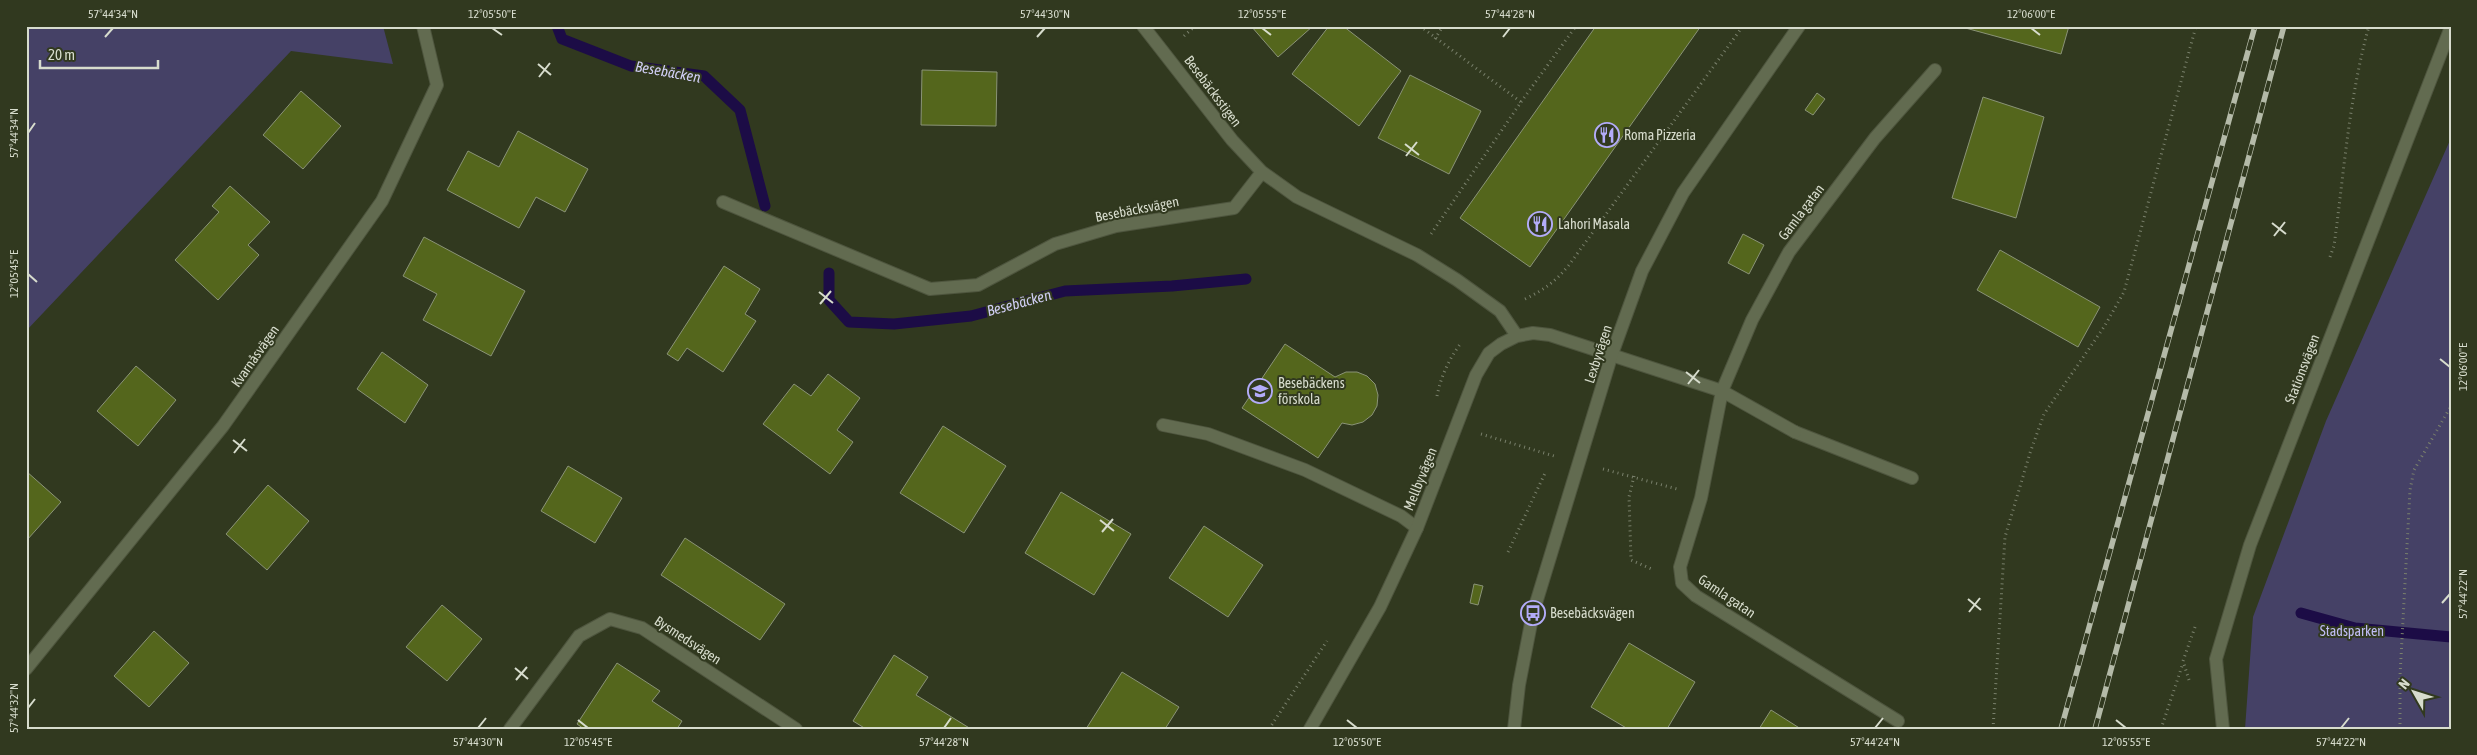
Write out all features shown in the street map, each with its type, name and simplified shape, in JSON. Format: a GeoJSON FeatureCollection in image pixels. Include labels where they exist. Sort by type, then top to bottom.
{"type":"FeatureCollection","features":[{"type":"Feature","properties":{"kind":"street","name":"Kvarnåsvägen"},"geometry":{"type":"LineString","coordinates":[[26,669],[223,426],[382,201],[437,85],[423,26]]}},
{"type":"Feature","properties":{"kind":"street","name":"Besebäcksstigen"},"geometry":{"type":"LineString","coordinates":[[1143,26],[1232,140],[1262,172]]}},
{"type":"Feature","properties":{"kind":"street","name":"Lexbyvägen"},"geometry":{"type":"LineString","coordinates":[[1514,729],[1519,685],[1533,613],[1612,354],[1642,271],[1683,193],[1799,26]]}},
{"type":"Feature","properties":{"kind":"street","name":"Stationsvägen"},"geometry":{"type":"LineString","coordinates":[[2223,729],[2216,658],[2250,545],[2451,27]]}},
{"type":"Feature","properties":{"kind":"street","name":"Gamla gatan"},"geometry":{"type":"LineString","coordinates":[[1898,721],[1696,596],[1682,583],[1680,567],[1701,498],[1722,391],[1752,320],[1790,252],[1875,138],[1935,70]]}},
{"type":"Feature","properties":{"kind":"street","name":"Besebäcksvägen"},"geometry":{"type":"LineString","coordinates":[[723,202],[930,289],[978,285],[1055,244],[1116,226],[1234,208],[1262,172]]}},
{"type":"Feature","properties":{"kind":"street"},"geometry":{"type":"LineString","coordinates":[[1262,172],[1297,197],[1417,255],[1500,312],[1517,336]]}},
{"type":"Feature","properties":{"kind":"street","name":"Mellbyvägen"},"geometry":{"type":"LineString","coordinates":[[1310,729],[1380,607],[1417,528],[1476,375],[1489,353],[1517,336],[1533,333],[1550,335],[1612,354]]}},
{"type":"Feature","properties":{"kind":"street"},"geometry":{"type":"LineString","coordinates":[[1612,354],[1722,391],[1795,432],[1912,478]]}},
{"type":"Feature","properties":{"kind":"street"},"geometry":{"type":"LineString","coordinates":[[1163,425],[1208,434],[1305,470],[1401,516],[1417,528]]}},
{"type":"Feature","properties":{"kind":"street","name":"Bysmedsvägen"},"geometry":{"type":"LineString","coordinates":[[510,729],[579,636],[610,619],[642,628],[796,729]]}},
{"type":"Feature","properties":{"kind":"path"},"geometry":{"type":"LineString","coordinates":[[1420,26],[1521,102]]}},
{"type":"Feature","properties":{"kind":"path"},"geometry":{"type":"LineString","coordinates":[[1434,38],[1443,26]]}},
{"type":"Feature","properties":{"kind":"path"},"geometry":{"type":"LineString","coordinates":[[1417,255],[1521,102],[1576,26]]}},
{"type":"Feature","properties":{"kind":"path"},"geometry":{"type":"LineString","coordinates":[[1500,312],[1545,289],[1556,280],[1743,26]]}},
{"type":"Feature","properties":{"kind":"path"},"geometry":{"type":"LineString","coordinates":[[1993,729],[2005,537],[2030,452],[2044,414],[2104,327],[2124,292],[2196,26]]}},
{"type":"Feature","properties":{"kind":"path"},"geometry":{"type":"LineString","coordinates":[[2327,264],[2334,246],[2349,136],[2368,26]]}},
{"type":"Feature","properties":{"kind":"path"},"geometry":{"type":"LineString","coordinates":[[2400,729],[2401,651],[2408,516],[2414,470],[2451,406]]}},
{"type":"Feature","properties":{"kind":"path"},"geometry":{"type":"LineString","coordinates":[[1508,552],[1553,456]]}},
{"type":"Feature","properties":{"kind":"path"},"geometry":{"type":"LineString","coordinates":[[1634,476],[1629,497],[1631,560],[1682,583]]}},
{"type":"Feature","properties":{"kind":"path"},"geometry":{"type":"LineString","coordinates":[[2161,729],[2195,626]]}},
{"type":"Feature","properties":{"kind":"path"},"geometry":{"type":"LineString","coordinates":[[2183,661],[2191,686]]}},
{"type":"Feature","properties":{"kind":"green space"},"geometry":{"type":"Polygon","coordinates":[[[26,26],[383,26],[393,64],[291,51],[26,331],[26,26]]]}},
{"type":"Feature","properties":{"kind":"green space","name":"Stadsparken"},"geometry":{"type":"Polygon","coordinates":[[[2451,138],[2451,729],[2245,729],[2253,617],[2326,421],[2451,138]]]}},
{"type":"Feature","properties":{"kind":"building"},"geometry":{"type":"Polygon","coordinates":[[[1251,26],[1313,26],[1278,57],[1251,26]]]}},
{"type":"Feature","properties":{"kind":"building"},"geometry":{"type":"Polygon","coordinates":[[[1329,26],[1343,26],[1401,71],[1359,126],[1292,74],[1329,26]]]}},
{"type":"Feature","properties":{"kind":"building"},"geometry":{"type":"Polygon","coordinates":[[[1596,26],[1701,26],[1530,267],[1460,218],[1596,26]]]}},
{"type":"Feature","properties":{"kind":"building"},"geometry":{"type":"Polygon","coordinates":[[[1958,26],[2069,26],[2061,54],[1958,26]]]}},
{"type":"Feature","properties":{"kind":"building"},"geometry":{"type":"Polygon","coordinates":[[[922,70],[997,72],[996,126],[921,125],[922,70]]]}},
{"type":"Feature","properties":{"kind":"building"},"geometry":{"type":"Polygon","coordinates":[[[1410,75],[1481,111],[1449,174],[1378,138],[1410,75]]]}},
{"type":"Feature","properties":{"kind":"building"},"geometry":{"type":"Polygon","coordinates":[[[301,91],[341,126],[303,169],[263,135],[301,91]]]}},
{"type":"Feature","properties":{"kind":"building"},"geometry":{"type":"Polygon","coordinates":[[[1817,93],[1825,99],[1813,115],[1805,110],[1817,93]]]}},
{"type":"Feature","properties":{"kind":"building"},"geometry":{"type":"Polygon","coordinates":[[[1983,97],[2044,117],[2016,218],[1952,198],[1983,97]]]}},
{"type":"Feature","properties":{"kind":"building"},"geometry":{"type":"Polygon","coordinates":[[[518,131],[588,169],[565,212],[536,197],[519,228],[447,190],[468,151],[499,167],[518,131]]]}},
{"type":"Feature","properties":{"kind":"building"},"geometry":{"type":"Polygon","coordinates":[[[230,186],[270,222],[248,245],[259,255],[218,300],[175,260],[219,212],[212,206],[230,186]]]}},
{"type":"Feature","properties":{"kind":"building"},"geometry":{"type":"Polygon","coordinates":[[[1743,234],[1764,245],[1749,274],[1728,263],[1743,234]]]}},
{"type":"Feature","properties":{"kind":"building"},"geometry":{"type":"Polygon","coordinates":[[[424,237],[525,291],[491,356],[423,320],[437,294],[403,276],[424,237]]]}},
{"type":"Feature","properties":{"kind":"building"},"geometry":{"type":"Polygon","coordinates":[[[2000,250],[2100,307],[2078,347],[1977,290],[2000,250]]]}},
{"type":"Feature","properties":{"kind":"building"},"geometry":{"type":"Polygon","coordinates":[[[724,266],[760,289],[745,314],[756,321],[723,372],[687,348],[678,361],[667,354],[724,266]]]}},
{"type":"Feature","properties":{"kind":"building"},"geometry":{"type":"Polygon","coordinates":[[[1285,344],[1335,377],[1346,372],[1357,372],[1367,376],[1375,384],[1378,395],[1377,406],[1372,415],[1363,422],[1352,425],[1342,423],[1318,458],[1242,408],[1285,344]]]}},
{"type":"Feature","properties":{"kind":"building"},"geometry":{"type":"Polygon","coordinates":[[[382,352],[428,385],[405,423],[357,389],[382,352]]]}},
{"type":"Feature","properties":{"kind":"building"},"geometry":{"type":"Polygon","coordinates":[[[136,366],[176,400],[138,446],[97,411],[136,366]]]}},
{"type":"Feature","properties":{"kind":"building"},"geometry":{"type":"Polygon","coordinates":[[[828,374],[860,398],[837,430],[853,442],[830,474],[763,424],[794,384],[811,396],[828,374]]]}},
{"type":"Feature","properties":{"kind":"building"},"geometry":{"type":"Polygon","coordinates":[[[943,426],[1006,466],[964,533],[900,493],[943,426]]]}},
{"type":"Feature","properties":{"kind":"building"},"geometry":{"type":"Polygon","coordinates":[[[568,466],[622,498],[595,543],[541,511],[568,466]]]}},
{"type":"Feature","properties":{"kind":"building"},"geometry":{"type":"Polygon","coordinates":[[[26,471],[61,502],[27,540],[26,539],[26,471]]]}},
{"type":"Feature","properties":{"kind":"building"},"geometry":{"type":"Polygon","coordinates":[[[268,485],[309,521],[267,570],[226,534],[268,485]]]}},
{"type":"Feature","properties":{"kind":"building"},"geometry":{"type":"Polygon","coordinates":[[[1061,492],[1131,534],[1094,595],[1025,553],[1061,492]]]}},
{"type":"Feature","properties":{"kind":"building"},"geometry":{"type":"Polygon","coordinates":[[[1204,526],[1263,565],[1228,617],[1169,578],[1204,526]]]}},
{"type":"Feature","properties":{"kind":"building"},"geometry":{"type":"Polygon","coordinates":[[[685,538],[785,604],[760,640],[661,575],[685,538]]]}},
{"type":"Feature","properties":{"kind":"building"},"geometry":{"type":"Polygon","coordinates":[[[1474,584],[1483,586],[1478,605],[1470,603],[1474,584]]]}},
{"type":"Feature","properties":{"kind":"building"},"geometry":{"type":"Polygon","coordinates":[[[442,605],[482,639],[447,681],[406,647],[442,605]]]}},
{"type":"Feature","properties":{"kind":"building"},"geometry":{"type":"Polygon","coordinates":[[[154,631],[189,663],[149,707],[114,676],[154,631]]]}},
{"type":"Feature","properties":{"kind":"building"},"geometry":{"type":"Polygon","coordinates":[[[1629,643],[1695,682],[1667,729],[1628,729],[1591,707],[1629,643]]]}},
{"type":"Feature","properties":{"kind":"building"},"geometry":{"type":"Polygon","coordinates":[[[894,655],[928,677],[916,695],[971,729],[866,729],[853,721],[894,655]]]}},
{"type":"Feature","properties":{"kind":"building"},"geometry":{"type":"Polygon","coordinates":[[[617,663],[660,691],[652,701],[682,721],[677,729],[584,729],[577,724],[617,663]]]}},
{"type":"Feature","properties":{"kind":"building"},"geometry":{"type":"Polygon","coordinates":[[[1122,672],[1179,707],[1165,729],[1086,729],[1122,672]]]}},
{"type":"Feature","properties":{"kind":"building"},"geometry":{"type":"Polygon","coordinates":[[[1771,710],[1801,729],[1759,729],[1771,710]]]}},
{"type":"Feature","properties":{"kind":"waterway","name":"Besebäcken"},"geometry":{"type":"LineString","coordinates":[[557,26],[562,39],[631,66],[704,76],[740,110],[765,206]]}},
{"type":"Feature","properties":{"kind":"waterway","name":"Besebäcken"},"geometry":{"type":"LineString","coordinates":[[829,273],[829,300],[849,322],[894,324],[971,316],[1065,291],[1172,286],[1246,279]]}},
{"type":"Feature","properties":{"kind":"waterway"},"geometry":{"type":"LineString","coordinates":[[2301,613],[2355,628],[2451,637]]}},
{"type":"Feature","properties":{"kind":"railway"},"geometry":{"type":"LineString","coordinates":[[2061,729],[2255,26]]}},
{"type":"Feature","properties":{"kind":"railway"},"geometry":{"type":"LineString","coordinates":[[2095,729],[2284,26]]}},
{"type":"Feature","properties":{"kind":"place","name":"Roma Pizzeria"},"geometry":{"type":"Point","coordinates":[1607,135]}},
{"type":"Feature","properties":{"kind":"place","name":"Lahori Masala"},"geometry":{"type":"Point","coordinates":[1540,224]}},
{"type":"Feature","properties":{"kind":"place","name":"Besebäckens förskola"},"geometry":{"type":"Point","coordinates":[1260,391]}},
{"type":"Feature","properties":{"kind":"place","name":"Besebäcksvägen"},"geometry":{"type":"Point","coordinates":[1533,613]}}]}
